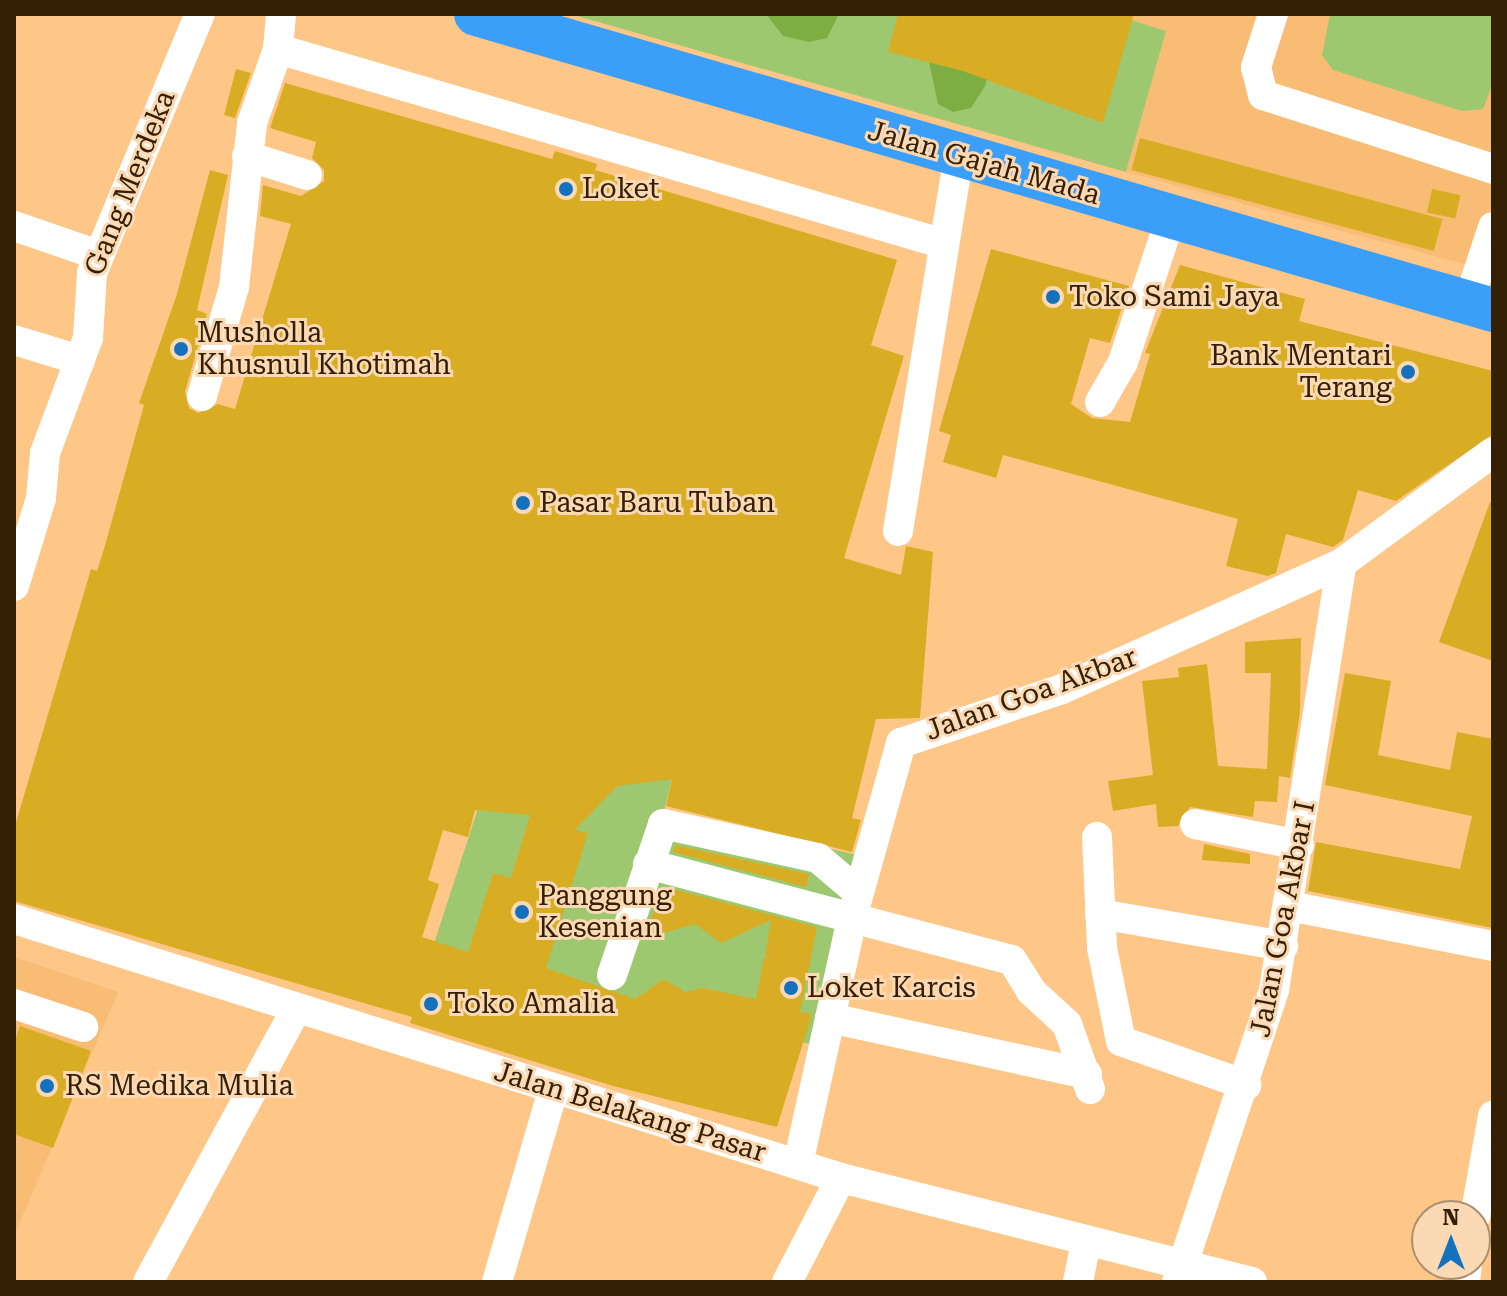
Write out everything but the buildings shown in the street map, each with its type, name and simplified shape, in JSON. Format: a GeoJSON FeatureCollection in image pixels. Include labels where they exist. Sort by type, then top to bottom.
{"type":"FeatureCollection","features":[{"type":"Feature","properties":{"kind":"highway","name":"Jalan Gajah Mada"},"geometry":{"type":"LineString","coordinates":[[476,14],[553,25],[959,155],[1480,307]]}},
{"type":"Feature","properties":{"kind":"street","name":"Gang Merdeka"},"geometry":{"type":"LineString","coordinates":[[14,586],[41,498],[45,453],[80,360],[98,255],[200,14]]}},
{"type":"Feature","properties":{"kind":"street"},"geometry":{"type":"LineString","coordinates":[[202,396],[234,287],[247,156],[258,99],[278,49],[281,14]]}},
{"type":"Feature","properties":{"kind":"street"},"geometry":{"type":"LineString","coordinates":[[1273,14],[1256,67],[1263,95],[1493,169]]}},
{"type":"Feature","properties":{"kind":"street"},"geometry":{"type":"LineString","coordinates":[[278,49],[941,243]]}},
{"type":"Feature","properties":{"kind":"street"},"geometry":{"type":"LineString","coordinates":[[898,531],[941,243],[959,155]]}},
{"type":"Feature","properties":{"kind":"street"},"geometry":{"type":"LineString","coordinates":[[247,156],[307,175]]}},
{"type":"Feature","properties":{"kind":"street"},"geometry":{"type":"LineString","coordinates":[[1100,402],[1123,362],[1171,217]]}},
{"type":"Feature","properties":{"kind":"street"},"geometry":{"type":"LineString","coordinates":[[14,226],[98,255]]}},
{"type":"Feature","properties":{"kind":"street"},"geometry":{"type":"LineString","coordinates":[[1480,307],[1493,227]]}},
{"type":"Feature","properties":{"kind":"street"},"geometry":{"type":"LineString","coordinates":[[14,340],[80,360]]}},
{"type":"Feature","properties":{"kind":"street","name":"Jalan Goa Akbar"},"geometry":{"type":"LineString","coordinates":[[798,1164],[856,903],[897,749],[906,739],[1062,689],[1342,563],[1493,452]]}},
{"type":"Feature","properties":{"kind":"street","name":"Jalan Goa Akbar I"},"geometry":{"type":"LineString","coordinates":[[1181,1274],[1246,1085],[1283,946],[1342,563]]}},
{"type":"Feature","properties":{"kind":"street"},"geometry":{"type":"LineString","coordinates":[[612,975],[663,824],[818,858],[856,903]]}},
{"type":"Feature","properties":{"kind":"street"},"geometry":{"type":"LineString","coordinates":[[1195,824],[1299,845]]}},
{"type":"Feature","properties":{"kind":"street"},"geometry":{"type":"LineString","coordinates":[[1097,837],[1100,914],[1121,1041],[1246,1085]]}},
{"type":"Feature","properties":{"kind":"street"},"geometry":{"type":"LineString","coordinates":[[648,864],[856,903],[1012,960],[1031,991],[1067,1024],[1089,1082],[830,1018]]}},
{"type":"Feature","properties":{"kind":"street"},"geometry":{"type":"LineString","coordinates":[[1289,906],[1493,946]]}},
{"type":"Feature","properties":{"kind":"street"},"geometry":{"type":"LineString","coordinates":[[1100,914],[1283,946]]}},
{"type":"Feature","properties":{"kind":"street","name":"Jalan Belakang Pasar"},"geometry":{"type":"LineString","coordinates":[[14,919],[841,1178],[1086,1242],[1181,1274],[1252,1282]]}},
{"type":"Feature","properties":{"kind":"street"},"geometry":{"type":"LineString","coordinates":[[14,1004],[83,1027]]}},
{"type":"Feature","properties":{"kind":"street"},"geometry":{"type":"LineString","coordinates":[[150,1281],[296,1009]]}},
{"type":"Feature","properties":{"kind":"street"},"geometry":{"type":"LineString","coordinates":[[497,1282],[553,1090]]}},
{"type":"Feature","properties":{"kind":"street"},"geometry":{"type":"LineString","coordinates":[[1478,1200],[1493,1116]]}},
{"type":"Feature","properties":{"kind":"street"},"geometry":{"type":"LineString","coordinates":[[787,1282],[841,1178]]}},
{"type":"Feature","properties":{"kind":"street"},"geometry":{"type":"LineString","coordinates":[[1078,1282],[1086,1242]]}},
{"type":"Feature","properties":{"kind":"shaded area"},"geometry":{"type":"Polygon","coordinates":[[[1112,14],[1493,14],[1493,272],[1126,172],[1166,31],[1112,14]]]}},
{"type":"Feature","properties":{"kind":"shaded area","name":"RS Medika Mulia"},"geometry":{"type":"Polygon","coordinates":[[[14,957],[118,992],[14,1236],[14,957]]]}},
{"type":"Feature","properties":{"kind":"green space"},"geometry":{"type":"Polygon","coordinates":[[[570,14],[1112,14],[1166,31],[1126,172],[570,14]]]}},
{"type":"Feature","properties":{"kind":"green space"},"geometry":{"type":"Polygon","coordinates":[[[766,14],[839,14],[827,38],[809,42],[783,36],[766,14]]]}},
{"type":"Feature","properties":{"kind":"green space"},"geometry":{"type":"Polygon","coordinates":[[[897,14],[1004,14],[985,86],[971,108],[953,112],[938,104],[928,57],[897,14]]]}},
{"type":"Feature","properties":{"kind":"green space"},"geometry":{"type":"Polygon","coordinates":[[[1330,14],[1493,14],[1493,83],[1483,109],[1462,111],[1333,70],[1322,55],[1330,14]]]}},
{"type":"Feature","properties":{"kind":"green space"},"geometry":{"type":"Polygon","coordinates":[[[683,734],[664,811],[857,855],[815,1045],[427,965],[483,793],[683,734]]]}},
{"type":"Feature","properties":{"kind":"place","name":"Loket"},"geometry":{"type":"Point","coordinates":[566,189]}},
{"type":"Feature","properties":{"kind":"place","name":"Toko Sami Jaya"},"geometry":{"type":"Point","coordinates":[1053,297]}},
{"type":"Feature","properties":{"kind":"place","name":"Musholla Khusnul Khotimah"},"geometry":{"type":"Point","coordinates":[181,349]}},
{"type":"Feature","properties":{"kind":"place","name":"Bank Mentari Terang"},"geometry":{"type":"Point","coordinates":[1408,372]}},
{"type":"Feature","properties":{"kind":"place","name":"Pasar Baru Tuban"},"geometry":{"type":"Point","coordinates":[523,503]}},
{"type":"Feature","properties":{"kind":"place","name":"Panggung Kesenian"},"geometry":{"type":"Point","coordinates":[522,912]}},
{"type":"Feature","properties":{"kind":"place","name":"Loket Karcis"},"geometry":{"type":"Point","coordinates":[791,988]}},
{"type":"Feature","properties":{"kind":"place","name":"Toko Amalia"},"geometry":{"type":"Point","coordinates":[431,1004]}},
{"type":"Feature","properties":{"kind":"place","name":"RS Medika Mulia"},"geometry":{"type":"Point","coordinates":[47,1086]}}]}
